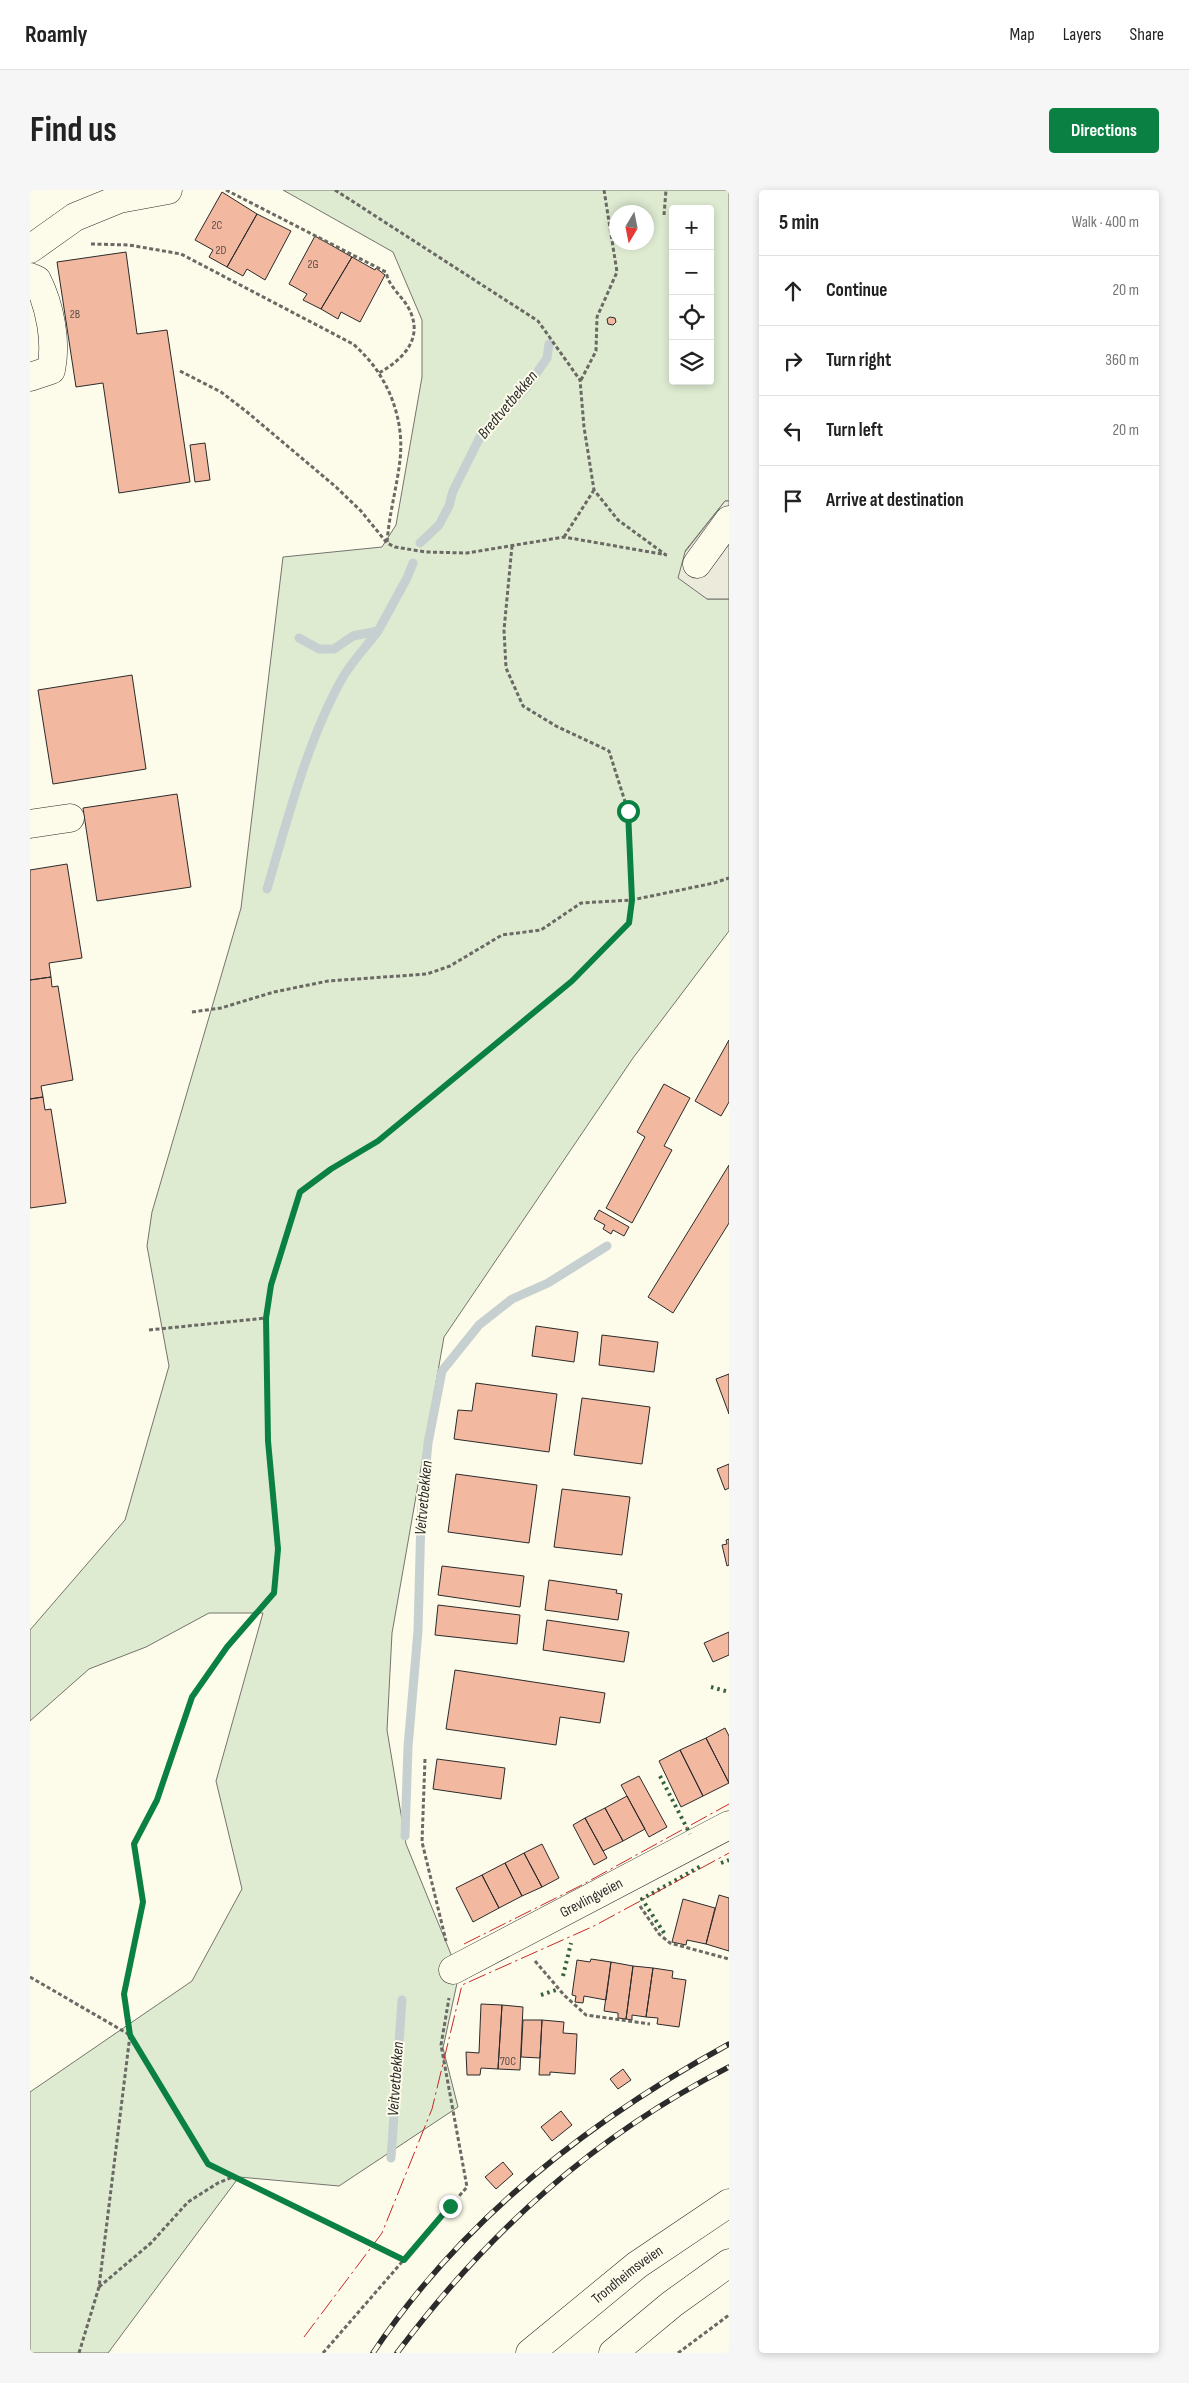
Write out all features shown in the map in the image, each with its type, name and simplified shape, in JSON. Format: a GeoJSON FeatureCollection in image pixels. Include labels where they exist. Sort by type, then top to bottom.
{"type":"FeatureCollection","features":[{"type":"Feature","properties":{"kind":"main road"},"geometry":{"type":"LineString","coordinates":[[30,249],[75,217],[119,199],[168,190]]}},
{"type":"Feature","properties":{"kind":"main road"},"geometry":{"type":"LineString","coordinates":[[30,277],[37,280],[45,296],[54,354],[51,370],[30,376]]}},
{"type":"Feature","properties":{"kind":"main road"},"geometry":{"type":"LineString","coordinates":[[697,564],[729,520]]}},
{"type":"Feature","properties":{"kind":"main road"},"geometry":{"type":"LineString","coordinates":[[30,824],[70,818]]}},
{"type":"Feature","properties":{"kind":"main road","name":"Grevlingveien"},"geometry":{"type":"LineString","coordinates":[[454,1970],[729,1825]]}},
{"type":"Feature","properties":{"kind":"main road","name":"Trondheimsveien"},"geometry":{"type":"LineString","coordinates":[[530,2353],[637,2265],[729,2203]]}},
{"type":"Feature","properties":{"kind":"main road"},"geometry":{"type":"LineString","coordinates":[[613,2353],[672,2304],[729,2263]]}},
{"type":"Feature","properties":{"kind":"path"},"geometry":{"type":"LineString","coordinates":[[226,190],[386,272],[388,280],[408,307],[413,318],[413,332],[410,347],[402,358],[379,373]]}},
{"type":"Feature","properties":{"kind":"path"},"geometry":{"type":"LineString","coordinates":[[180,371],[221,392],[247,412],[336,487],[361,511],[387,542],[396,547],[426,552],[467,554],[564,537],[667,555],[618,520],[594,490],[584,427],[580,380],[538,321],[335,190]]}},
{"type":"Feature","properties":{"kind":"path"},"geometry":{"type":"LineString","coordinates":[[580,380],[596,351],[597,317],[617,272],[604,190]]}},
{"type":"Feature","properties":{"kind":"path"},"geometry":{"type":"LineString","coordinates":[[664,215],[666,190]]}},
{"type":"Feature","properties":{"kind":"path"},"geometry":{"type":"LineString","coordinates":[[83,244],[130,245],[182,254],[353,344],[368,357],[379,373],[392,400],[400,429],[400,459],[387,542]]}},
{"type":"Feature","properties":{"kind":"path"},"geometry":{"type":"LineString","coordinates":[[564,537],[594,490]]}},
{"type":"Feature","properties":{"kind":"path"},"geometry":{"type":"LineString","coordinates":[[79,2353],[98,2286],[130,2035],[124,1994],[143,1902],[134,1844],[157,1800],[192,1697],[227,1647],[274,1593],[278,1549],[268,1441],[266,1318],[271,1285],[300,1192],[331,1169],[378,1141],[572,981],[629,923],[632,900],[628,811],[609,751],[556,726],[523,706],[506,668],[504,630],[512,546]]}},
{"type":"Feature","properties":{"kind":"path"},"geometry":{"type":"LineString","coordinates":[[192,1012],[221,1008],[274,992],[328,982],[427,974],[450,966],[502,935],[541,930],[581,903],[632,900],[714,883],[729,878]]}},
{"type":"Feature","properties":{"kind":"path"},"geometry":{"type":"LineString","coordinates":[[149,1330],[266,1318]]}},
{"type":"Feature","properties":{"kind":"path"},"geometry":{"type":"LineString","coordinates":[[323,2353],[467,2187],[441,2045],[454,1970],[422,1842],[425,1760]]}},
{"type":"Feature","properties":{"kind":"path"},"geometry":{"type":"LineString","coordinates":[[622,1881],[659,1934],[670,1943],[729,1959]]}},
{"type":"Feature","properties":{"kind":"path"},"geometry":{"type":"LineString","coordinates":[[515,1938],[564,1994],[586,2015],[650,2024]]}},
{"type":"Feature","properties":{"kind":"path"},"geometry":{"type":"LineString","coordinates":[[30,1977],[130,2035],[208,2164],[404,2260]]}},
{"type":"Feature","properties":{"kind":"path"},"geometry":{"type":"LineString","coordinates":[[98,2286],[151,2243],[188,2202],[218,2183],[234,2176]]}},
{"type":"Feature","properties":{"kind":"path"},"geometry":{"type":"LineString","coordinates":[[678,2353],[729,2315]]}},
{"type":"Feature","properties":{"kind":"green space"},"geometry":{"type":"Polygon","coordinates":[[[283,190],[729,190],[729,501],[725,501],[685,551],[707,599],[729,599],[729,931],[633,1058],[444,1337],[392,1633],[387,1730],[406,1844],[459,1974],[443,2048],[458,2107],[339,2186],[239,2177],[108,2353],[30,2353],[30,2092],[192,1981],[242,1889],[216,1781],[263,1613],[209,1613],[146,1647],[89,1669],[30,1721],[30,1630],[125,1520],[169,1366],[147,1246],[152,1212],[241,908],[283,557],[382,547],[396,525],[422,377],[422,320],[393,252],[283,190]]]}},
{"type":"Feature","properties":{"kind":"shaded area"},"geometry":{"type":"Polygon","coordinates":[[[725,501],[729,501],[729,599],[707,599],[678,578],[685,552],[725,501]]]}},
{"type":"Feature","properties":{"kind":"building"},"geometry":{"type":"Polygon","coordinates":[[[222,192],[257,214],[227,267],[209,257],[213,250],[195,240],[222,192]]]}},
{"type":"Feature","properties":{"kind":"building"},"geometry":{"type":"Polygon","coordinates":[[[257,214],[291,231],[265,280],[247,269],[243,276],[227,267],[257,214]]]}},
{"type":"Feature","properties":{"kind":"building"},"geometry":{"type":"Polygon","coordinates":[[[315,236],[352,257],[321,309],[303,300],[307,294],[289,284],[315,236]]]}},
{"type":"Feature","properties":{"kind":"building"},"geometry":{"type":"Polygon","coordinates":[[[126,252],[137,334],[167,330],[190,482],[119,493],[103,383],[76,387],[57,262],[126,252]]]}},
{"type":"Feature","properties":{"kind":"building"},"geometry":{"type":"Polygon","coordinates":[[[352,257],[375,270],[376,268],[385,275],[360,322],[341,312],[338,319],[321,309],[352,257]]]}},
{"type":"Feature","properties":{"kind":"building"},"geometry":{"type":"Polygon","coordinates":[[[610,317],[615,318],[616,322],[613,325],[608,324],[607,319],[610,317]]]}},
{"type":"Feature","properties":{"kind":"building"},"geometry":{"type":"Polygon","coordinates":[[[205,443],[210,480],[195,482],[190,445],[205,443]]]}},
{"type":"Feature","properties":{"kind":"building"},"geometry":{"type":"Polygon","coordinates":[[[132,675],[146,769],[53,784],[38,690],[132,675]]]}},
{"type":"Feature","properties":{"kind":"building"},"geometry":{"type":"Polygon","coordinates":[[[177,794],[191,887],[97,901],[83,808],[177,794]]]}},
{"type":"Feature","properties":{"kind":"building"},"geometry":{"type":"Polygon","coordinates":[[[67,864],[82,958],[49,963],[51,977],[30,980],[30,870],[67,864]]]}},
{"type":"Feature","properties":{"kind":"building"},"geometry":{"type":"Polygon","coordinates":[[[51,977],[52,987],[58,986],[73,1080],[41,1086],[43,1097],[30,1099],[30,980],[51,977]]]}},
{"type":"Feature","properties":{"kind":"building"},"geometry":{"type":"Polygon","coordinates":[[[729,1040],[729,1102],[721,1116],[695,1101],[729,1040]]]}},
{"type":"Feature","properties":{"kind":"building"},"geometry":{"type":"Polygon","coordinates":[[[664,1084],[690,1098],[664,1146],[672,1150],[632,1223],[606,1208],[645,1137],[637,1132],[664,1084]]]}},
{"type":"Feature","properties":{"kind":"building"},"geometry":{"type":"Polygon","coordinates":[[[43,1097],[45,1110],[51,1109],[66,1203],[30,1208],[30,1099],[43,1097]]]}},
{"type":"Feature","properties":{"kind":"building"},"geometry":{"type":"Polygon","coordinates":[[[729,1165],[729,1223],[673,1313],[648,1297],[729,1165]]]}},
{"type":"Feature","properties":{"kind":"building"},"geometry":{"type":"Polygon","coordinates":[[[599,1210],[629,1227],[624,1236],[613,1230],[611,1234],[603,1229],[605,1225],[594,1219],[599,1210]]]}},
{"type":"Feature","properties":{"kind":"building"},"geometry":{"type":"Polygon","coordinates":[[[536,1326],[578,1332],[574,1362],[532,1356],[536,1326]]]}},
{"type":"Feature","properties":{"kind":"building"},"geometry":{"type":"Polygon","coordinates":[[[602,1335],[658,1342],[654,1372],[599,1365],[602,1335]]]}},
{"type":"Feature","properties":{"kind":"building"},"geometry":{"type":"Polygon","coordinates":[[[729,1374],[729,1414],[716,1379],[729,1374]]]}},
{"type":"Feature","properties":{"kind":"building"},"geometry":{"type":"Polygon","coordinates":[[[476,1383],[557,1394],[549,1452],[454,1439],[458,1410],[472,1411],[476,1383]]]}},
{"type":"Feature","properties":{"kind":"building"},"geometry":{"type":"Polygon","coordinates":[[[582,1398],[650,1407],[642,1464],[574,1455],[582,1398]]]}},
{"type":"Feature","properties":{"kind":"building"},"geometry":{"type":"Polygon","coordinates":[[[729,1464],[729,1488],[725,1490],[717,1469],[729,1464]]]}},
{"type":"Feature","properties":{"kind":"building"},"geometry":{"type":"Polygon","coordinates":[[[456,1474],[537,1485],[529,1543],[448,1532],[456,1474]]]}},
{"type":"Feature","properties":{"kind":"building"},"geometry":{"type":"Polygon","coordinates":[[[562,1489],[630,1497],[622,1555],[554,1547],[562,1489]]]}},
{"type":"Feature","properties":{"kind":"building"},"geometry":{"type":"Polygon","coordinates":[[[729,1539],[729,1565],[727,1566],[722,1545],[727,1544],[726,1540],[729,1539]]]}},
{"type":"Feature","properties":{"kind":"building"},"geometry":{"type":"Polygon","coordinates":[[[442,1566],[524,1576],[520,1607],[438,1595],[442,1566]]]}},
{"type":"Feature","properties":{"kind":"building"},"geometry":{"type":"Polygon","coordinates":[[[549,1580],[617,1590],[616,1593],[622,1594],[618,1620],[545,1610],[549,1580]]]}},
{"type":"Feature","properties":{"kind":"building"},"geometry":{"type":"Polygon","coordinates":[[[438,1605],[520,1615],[517,1644],[435,1635],[438,1605]]]}},
{"type":"Feature","properties":{"kind":"building"},"geometry":{"type":"Polygon","coordinates":[[[547,1620],[629,1632],[624,1662],[543,1650],[547,1620]]]}},
{"type":"Feature","properties":{"kind":"building"},"geometry":{"type":"Polygon","coordinates":[[[729,1632],[729,1655],[713,1662],[704,1643],[729,1632]]]}},
{"type":"Feature","properties":{"kind":"building"},"geometry":{"type":"Polygon","coordinates":[[[455,1670],[605,1693],[600,1723],[560,1717],[556,1745],[446,1729],[455,1670]]]}},
{"type":"Feature","properties":{"kind":"building"},"geometry":{"type":"Polygon","coordinates":[[[725,1728],[729,1736],[729,1783],[706,1738],[725,1728]]]}},
{"type":"Feature","properties":{"kind":"building"},"geometry":{"type":"Polygon","coordinates":[[[706,1738],[729,1783],[703,1796],[680,1750],[706,1738]]]}},
{"type":"Feature","properties":{"kind":"building"},"geometry":{"type":"Polygon","coordinates":[[[680,1750],[703,1796],[681,1807],[659,1761],[680,1750]]]}},
{"type":"Feature","properties":{"kind":"building"},"geometry":{"type":"Polygon","coordinates":[[[437,1759],[505,1768],[501,1799],[433,1789],[437,1759]]]}},
{"type":"Feature","properties":{"kind":"building"},"geometry":{"type":"Polygon","coordinates":[[[639,1776],[667,1827],[649,1837],[621,1785],[639,1776]]]}},
{"type":"Feature","properties":{"kind":"building"},"geometry":{"type":"Polygon","coordinates":[[[627,1796],[645,1829],[623,1841],[605,1808],[627,1796]]]}},
{"type":"Feature","properties":{"kind":"building"},"geometry":{"type":"Polygon","coordinates":[[[605,1808],[623,1841],[603,1851],[585,1818],[605,1808]]]}},
{"type":"Feature","properties":{"kind":"building"},"geometry":{"type":"Polygon","coordinates":[[[585,1818],[607,1858],[594,1865],[573,1825],[585,1818]]]}},
{"type":"Feature","properties":{"kind":"building"},"geometry":{"type":"Polygon","coordinates":[[[542,1844],[559,1878],[542,1887],[524,1853],[542,1844]]]}},
{"type":"Feature","properties":{"kind":"building"},"geometry":{"type":"Polygon","coordinates":[[[524,1853],[542,1887],[522,1896],[505,1863],[524,1853]]]}},
{"type":"Feature","properties":{"kind":"building"},"geometry":{"type":"Polygon","coordinates":[[[505,1863],[522,1896],[499,1908],[482,1875],[505,1863]]]}},
{"type":"Feature","properties":{"kind":"building"},"geometry":{"type":"Polygon","coordinates":[[[482,1875],[499,1908],[473,1922],[456,1888],[482,1875]]]}},
{"type":"Feature","properties":{"kind":"building"},"geometry":{"type":"Polygon","coordinates":[[[719,1895],[729,1898],[729,1951],[706,1944],[719,1895]]]}},
{"type":"Feature","properties":{"kind":"building"},"geometry":{"type":"Polygon","coordinates":[[[683,1899],[715,1908],[706,1944],[687,1940],[686,1945],[672,1942],[683,1899]]]}},
{"type":"Feature","properties":{"kind":"building"},"geometry":{"type":"Polygon","coordinates":[[[591,1959],[611,1962],[606,2000],[584,1996],[583,2003],[575,2002],[576,1996],[572,1995],[577,1960],[590,1962],[591,1959]]]}},
{"type":"Feature","properties":{"kind":"building"},"geometry":{"type":"Polygon","coordinates":[[[611,1962],[633,1966],[626,2019],[618,2018],[618,2013],[604,2011],[611,1962]]]}},
{"type":"Feature","properties":{"kind":"building"},"geometry":{"type":"Polygon","coordinates":[[[633,1966],[653,1968],[646,2017],[632,2015],[632,2020],[626,2019],[633,1966]]]}},
{"type":"Feature","properties":{"kind":"building"},"geometry":{"type":"Polygon","coordinates":[[[653,1968],[673,1971],[672,1978],[686,1980],[679,2027],[657,2024],[658,2018],[646,2017],[653,1968]]]}},
{"type":"Feature","properties":{"kind":"building"},"geometry":{"type":"Polygon","coordinates":[[[481,2004],[502,2005],[498,2069],[481,2068],[480,2075],[467,2075],[466,2052],[479,2053],[481,2004]]]}},
{"type":"Feature","properties":{"kind":"building"},"geometry":{"type":"Polygon","coordinates":[[[502,2005],[523,2007],[520,2070],[498,2069],[502,2005]]]}},
{"type":"Feature","properties":{"kind":"building"},"geometry":{"type":"Polygon","coordinates":[[[523,2020],[542,2020],[540,2058],[521,2057],[523,2020]]]}},
{"type":"Feature","properties":{"kind":"building"},"geometry":{"type":"Polygon","coordinates":[[[542,2020],[564,2022],[563,2033],[577,2034],[575,2074],[550,2072],[550,2075],[539,2075],[542,2020]]]}},
{"type":"Feature","properties":{"kind":"building"},"geometry":{"type":"Polygon","coordinates":[[[623,2069],[631,2080],[618,2089],[610,2079],[623,2069]]]}},
{"type":"Feature","properties":{"kind":"building"},"geometry":{"type":"Polygon","coordinates":[[[561,2111],[572,2125],[552,2141],[541,2127],[561,2111]]]}},
{"type":"Feature","properties":{"kind":"building"},"geometry":{"type":"Polygon","coordinates":[[[503,2162],[513,2174],[496,2189],[485,2177],[503,2162]]]}},
{"type":"Feature","properties":{"kind":"waterway","name":"Bredtvetbekken"},"geometry":{"type":"LineString","coordinates":[[420,543],[439,525],[449,506],[453,491],[480,437],[527,387],[547,358],[549,344]]}},
{"type":"Feature","properties":{"kind":"waterway","name":"Bredtvetbekken"},"geometry":{"type":"LineString","coordinates":[[299,638],[319,649],[334,649],[353,636],[378,631],[407,578],[413,563]]}},
{"type":"Feature","properties":{"kind":"waterway"},"geometry":{"type":"LineString","coordinates":[[267,889],[299,780],[319,726],[343,677],[378,631]]}},
{"type":"Feature","properties":{"kind":"waterway","name":"Veitvetbekken"},"geometry":{"type":"LineString","coordinates":[[405,1836],[408,1747],[418,1631],[421,1517],[428,1443],[442,1371],[479,1325],[512,1299],[548,1283],[607,1246]]}},
{"type":"Feature","properties":{"kind":"waterway","name":"Veitvetbekken"},"geometry":{"type":"LineString","coordinates":[[391,2158],[402,2000]]}},
{"type":"Feature","properties":{"kind":"railway"},"geometry":{"type":"LineString","coordinates":[[373,2353],[408,2304],[447,2259],[488,2216],[532,2177],[579,2140],[627,2106],[729,2044]]}},
{"type":"Feature","properties":{"kind":"railway"},"geometry":{"type":"LineString","coordinates":[[397,2353],[469,2267],[546,2190],[588,2156],[633,2124],[679,2094],[729,2067]]}},
{"type":"Feature","properties":{"kind":"hedge"},"geometry":{"type":"LineString","coordinates":[[711,1687],[729,1692]]}},
{"type":"Feature","properties":{"kind":"hedge"},"geometry":{"type":"LineString","coordinates":[[660,1776],[690,1834]]}},
{"type":"Feature","properties":{"kind":"hedge"},"geometry":{"type":"LineString","coordinates":[[721,1863],[729,1860]]}},
{"type":"Feature","properties":{"kind":"hedge"},"geometry":{"type":"LineString","coordinates":[[664,1933],[642,1899],[701,1866]]}},
{"type":"Feature","properties":{"kind":"hedge"},"geometry":{"type":"LineString","coordinates":[[563,1976],[571,1943]]}},
{"type":"Feature","properties":{"kind":"hedge"},"geometry":{"type":"LineString","coordinates":[[541,1995],[556,1990]]}},
{"type":"Feature","properties":{"kind":"power"},"geometry":{"type":"LineString","coordinates":[[464,1944],[580,1886],[729,1804]]}},
{"type":"Feature","properties":{"kind":"power"},"geometry":{"type":"LineString","coordinates":[[304,2337],[382,2233],[432,2109],[462,1985],[594,1926],[729,1853]]}},
{"type":"Feature","properties":{"kind":"route"},"geometry":{"type":"LineString","coordinates":[[450,2206],[404,2260],[208,2164],[130,2035],[124,1994],[143,1902],[134,1844],[157,1800],[192,1697],[227,1647],[274,1593],[278,1549],[268,1441],[265,1355],[266,1318],[271,1285],[300,1192],[331,1169],[378,1141],[572,981],[629,923],[632,900],[628,811]]}}]}
